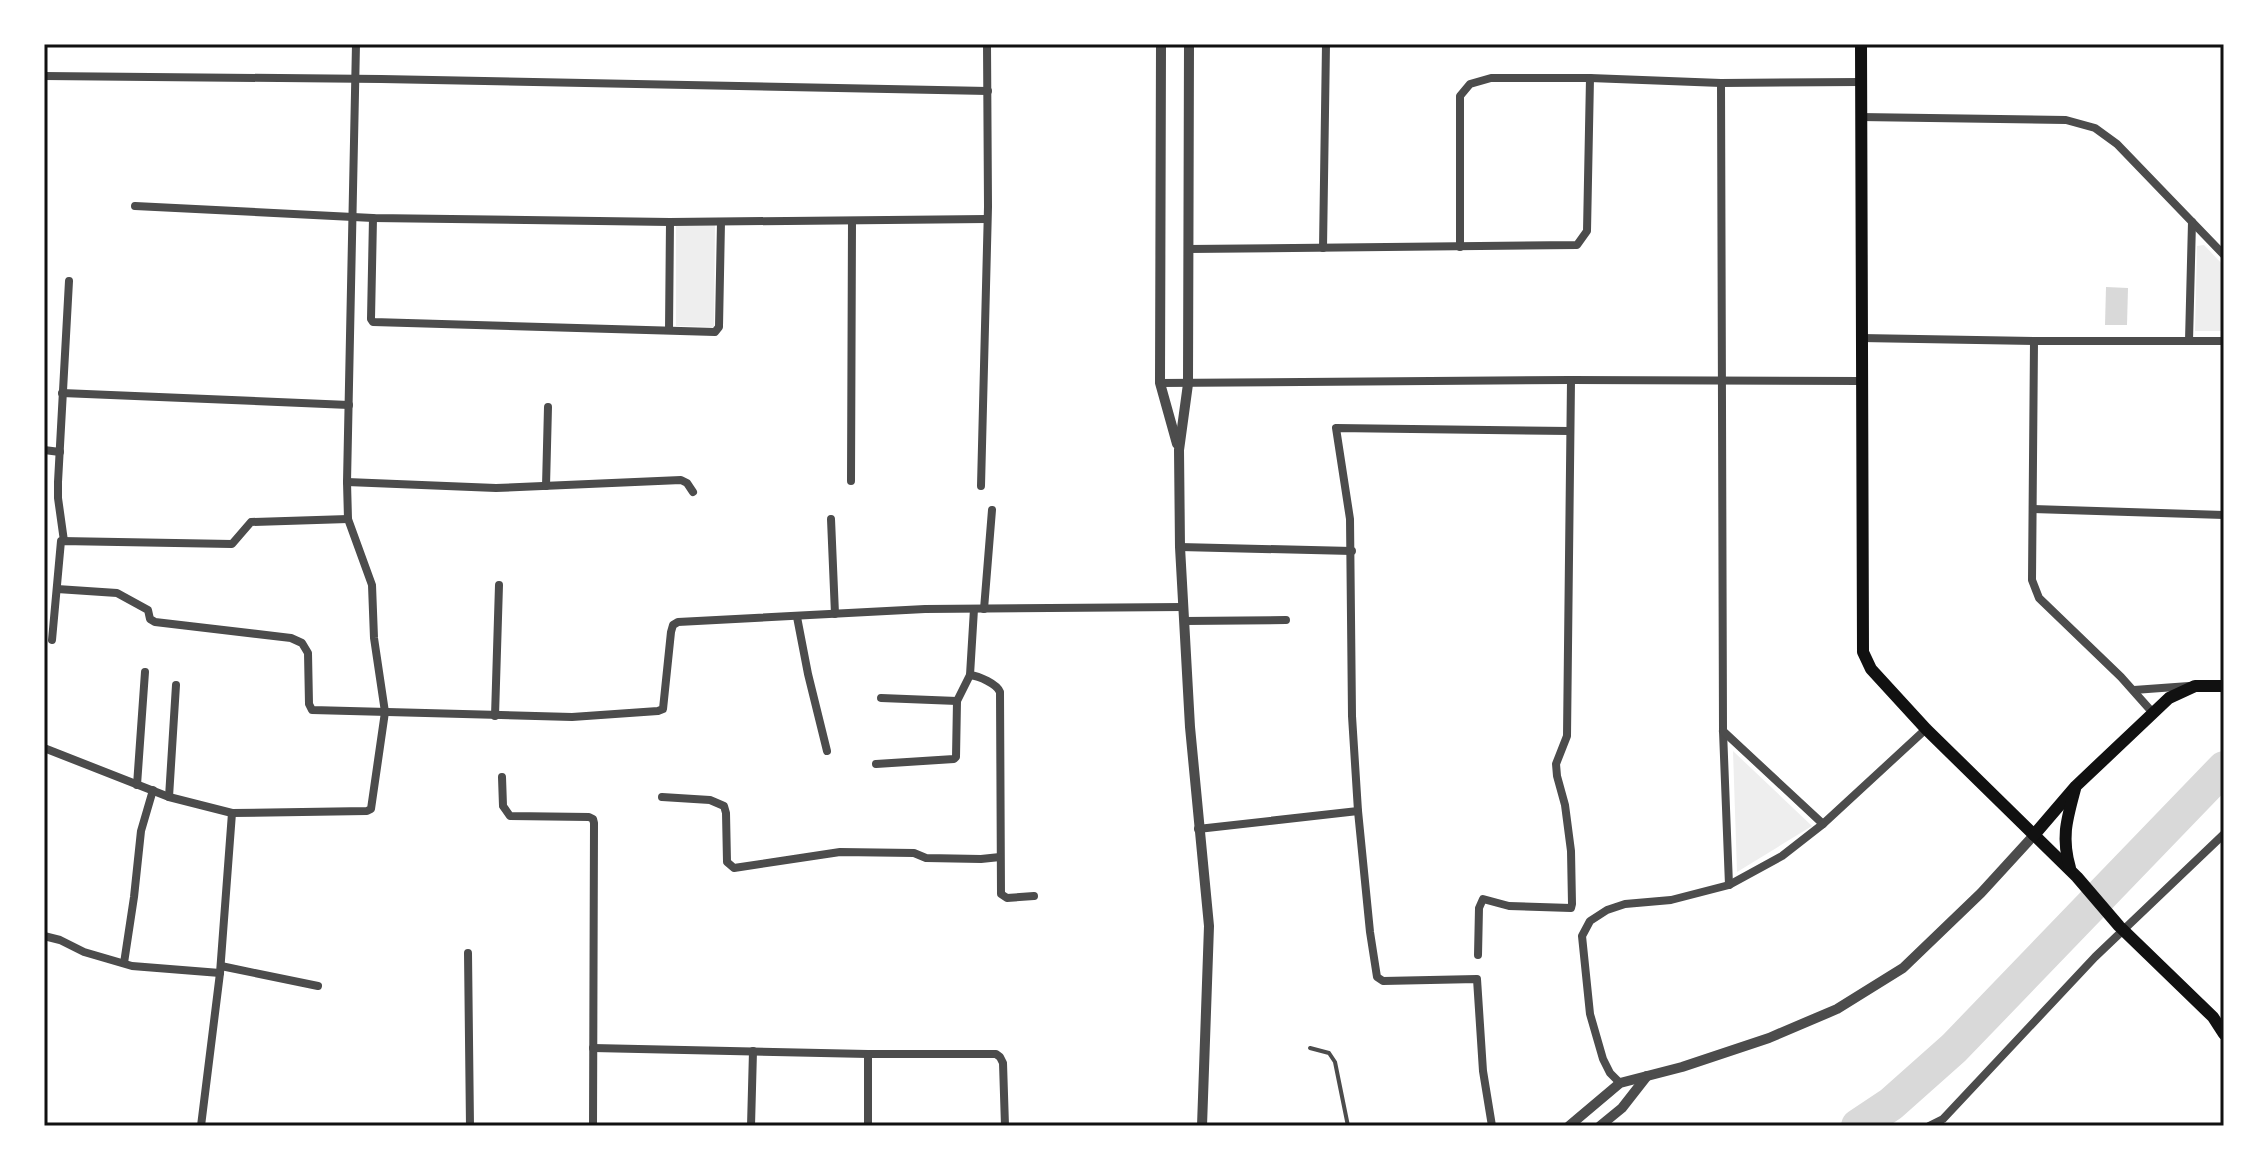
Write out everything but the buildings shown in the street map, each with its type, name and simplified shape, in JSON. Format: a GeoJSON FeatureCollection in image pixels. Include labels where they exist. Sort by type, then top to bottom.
{"type":"FeatureCollection","features":[{"type":"Feature","properties":{"kind":"main road"},"geometry":{"type":"LineString","coordinates":[[1861,44],[1863,652],[1871,669],[1926,729],[2213,1017],[2224,1034]]}},
{"type":"Feature","properties":{"kind":"main road"},"geometry":{"type":"LineString","coordinates":[[2034,835],[2076,786],[2169,698],[2195,686],[2224,686]]}},
{"type":"Feature","properties":{"kind":"main road"},"geometry":{"type":"LineString","coordinates":[[2074,875],[2065,849],[2076,786]]}},
{"type":"Feature","properties":{"kind":"street"},"geometry":{"type":"LineString","coordinates":[[44,748],[169,797],[232,813],[370,811],[385,712],[374,638],[372,585],[348,519],[347,482],[356,44]]}},
{"type":"Feature","properties":{"kind":"street"},"geometry":{"type":"LineString","coordinates":[[981,486],[987,44]]}},
{"type":"Feature","properties":{"kind":"street"},"geometry":{"type":"LineString","coordinates":[[1161,44],[1160,383],[1179,450]]}},
{"type":"Feature","properties":{"kind":"street"},"geometry":{"type":"LineString","coordinates":[[1189,44],[1188,384],[1179,450],[1180,547],[1190,727],[1209,926],[1202,1126]]}},
{"type":"Feature","properties":{"kind":"street"},"geometry":{"type":"LineString","coordinates":[[1323,248],[1326,44]]}},
{"type":"Feature","properties":{"kind":"street"},"geometry":{"type":"LineString","coordinates":[[44,76],[356,78],[988,91]]}},
{"type":"Feature","properties":{"kind":"street"},"geometry":{"type":"LineString","coordinates":[[1460,247],[1460,96],[1470,84],[1491,78],[1721,83],[1860,82]]}},
{"type":"Feature","properties":{"kind":"street"},"geometry":{"type":"LineString","coordinates":[[1188,249],[1577,245],[1587,231],[1590,78]]}},
{"type":"Feature","properties":{"kind":"street"},"geometry":{"type":"LineString","coordinates":[[1721,83],[1723,731],[1729,885]]}},
{"type":"Feature","properties":{"kind":"street"},"geometry":{"type":"LineString","coordinates":[[1860,117],[2066,120],[2095,128],[2117,144],[2224,255]]}},
{"type":"Feature","properties":{"kind":"street"},"geometry":{"type":"LineString","coordinates":[[135,206],[354,218],[670,222],[987,219]]}},
{"type":"Feature","properties":{"kind":"street"},"geometry":{"type":"LineString","coordinates":[[373,218],[373,322],[715,332],[719,327],[721,222]]}},
{"type":"Feature","properties":{"kind":"street"},"geometry":{"type":"LineString","coordinates":[[851,481],[852,221]]}},
{"type":"Feature","properties":{"kind":"street"},"geometry":{"type":"LineString","coordinates":[[669,330],[670,222]]}},
{"type":"Feature","properties":{"kind":"street"},"geometry":{"type":"LineString","coordinates":[[2189,341],[2192,222]]}},
{"type":"Feature","properties":{"kind":"street"},"geometry":{"type":"LineString","coordinates":[[52,640],[61,543],[64,541],[58,498],[69,281]]}},
{"type":"Feature","properties":{"kind":"street"},"geometry":{"type":"LineString","coordinates":[[1861,338],[2224,341]]}},
{"type":"Feature","properties":{"kind":"street"},"geometry":{"type":"LineString","coordinates":[[2034,341],[2032,580],[2039,598],[2134,690],[2153,713]]}},
{"type":"Feature","properties":{"kind":"street"},"geometry":{"type":"LineString","coordinates":[[1478,955],[1479,908],[1483,899],[1509,906],[1571,908],[1571,851],[1556,764],[1567,736],[1571,380]]}},
{"type":"Feature","properties":{"kind":"street"},"geometry":{"type":"LineString","coordinates":[[1160,383],[1861,381]]}},
{"type":"Feature","properties":{"kind":"street"},"geometry":{"type":"LineString","coordinates":[[62,393],[349,405]]}},
{"type":"Feature","properties":{"kind":"street"},"geometry":{"type":"LineString","coordinates":[[546,486],[548,407]]}},
{"type":"Feature","properties":{"kind":"street"},"geometry":{"type":"LineString","coordinates":[[1492,1126],[1484,1081],[1477,979],[1383,981],[1377,977],[1358,811],[1352,716],[1352,551],[1345,475],[1336,428],[1570,431]]}},
{"type":"Feature","properties":{"kind":"street"},"geometry":{"type":"LineString","coordinates":[[44,450],[60,452]]}},
{"type":"Feature","properties":{"kind":"street"},"geometry":{"type":"LineString","coordinates":[[347,482],[473,488],[681,480],[693,492]]}},
{"type":"Feature","properties":{"kind":"street"},"geometry":{"type":"LineString","coordinates":[[2033,509],[2224,515]]}},
{"type":"Feature","properties":{"kind":"street"},"geometry":{"type":"LineString","coordinates":[[876,764],[956,757],[957,701],[970,675],[992,510]]}},
{"type":"Feature","properties":{"kind":"street"},"geometry":{"type":"LineString","coordinates":[[64,541],[232,544],[251,522],[348,519]]}},
{"type":"Feature","properties":{"kind":"street"},"geometry":{"type":"LineString","coordinates":[[831,519],[835,614]]}},
{"type":"Feature","properties":{"kind":"street"},"geometry":{"type":"LineString","coordinates":[[1180,547],[1352,551]]}},
{"type":"Feature","properties":{"kind":"street"},"geometry":{"type":"LineString","coordinates":[[495,716],[499,585]]}},
{"type":"Feature","properties":{"kind":"street"},"geometry":{"type":"LineString","coordinates":[[57,589],[122,595],[148,610],[150,619],[155,622],[291,638],[302,643],[308,653],[310,709],[495,716],[572,717],[663,709],[673,625],[678,622],[979,609],[1183,607]]}},
{"type":"Feature","properties":{"kind":"street"},"geometry":{"type":"LineString","coordinates":[[797,617],[827,751]]}},
{"type":"Feature","properties":{"kind":"street"},"geometry":{"type":"LineString","coordinates":[[1184,621],[1286,620]]}},
{"type":"Feature","properties":{"kind":"street"},"geometry":{"type":"LineString","coordinates":[[137,785],[145,672]]}},
{"type":"Feature","properties":{"kind":"street"},"geometry":{"type":"LineString","coordinates":[[970,675],[1000,689],[1000,857],[1003,897],[1034,896]]}},
{"type":"Feature","properties":{"kind":"street"},"geometry":{"type":"LineString","coordinates":[[169,797],[176,685]]}},
{"type":"Feature","properties":{"kind":"street"},"geometry":{"type":"LineString","coordinates":[[2134,690],[2195,686]]}},
{"type":"Feature","properties":{"kind":"street"},"geometry":{"type":"LineString","coordinates":[[881,698],[957,701]]}},
{"type":"Feature","properties":{"kind":"street"},"geometry":{"type":"LineString","coordinates":[[1620,1083],[1603,1059],[1590,1014],[1582,936],[1590,921],[1607,910],[1625,904],[1671,900],[1729,885],[1782,856],[1823,824],[1926,729]]}},
{"type":"Feature","properties":{"kind":"street"},"geometry":{"type":"LineString","coordinates":[[1723,731],[1823,824]]}},
{"type":"Feature","properties":{"kind":"street"},"geometry":{"type":"LineString","coordinates":[[502,777],[503,806],[510,816],[593,819],[593,1126]]}},
{"type":"Feature","properties":{"kind":"street"},"geometry":{"type":"LineString","coordinates":[[124,963],[141,831],[153,790]]}},
{"type":"Feature","properties":{"kind":"street"},"geometry":{"type":"LineString","coordinates":[[662,797],[710,800],[724,806],[727,862],[734,868],[840,852],[914,853],[926,858],[1000,857]]}},
{"type":"Feature","properties":{"kind":"street"},"geometry":{"type":"LineString","coordinates":[[1198,829],[1358,811]]}},
{"type":"Feature","properties":{"kind":"street"},"geometry":{"type":"LineString","coordinates":[[201,1126],[220,970],[232,813]]}},
{"type":"Feature","properties":{"kind":"street"},"geometry":{"type":"LineString","coordinates":[[1929,1126],[1946,1121],[2122,928],[2224,834]]}},
{"type":"Feature","properties":{"kind":"street"},"geometry":{"type":"LineString","coordinates":[[1569,1126],[1620,1083],[1682,1067],[1769,1038],[1837,1009],[1903,968],[1981,893],[2034,835]]}},
{"type":"Feature","properties":{"kind":"street"},"geometry":{"type":"LineString","coordinates":[[44,936],[84,952],[140,967],[220,970],[318,986]]}},
{"type":"Feature","properties":{"kind":"street"},"geometry":{"type":"LineString","coordinates":[[468,953],[470,1126]]}},
{"type":"Feature","properties":{"kind":"street"},"geometry":{"type":"LineString","coordinates":[[593,1048],[996,1054],[1003,1063],[1005,1126]]}},
{"type":"Feature","properties":{"kind":"street"},"geometry":{"type":"LineString","coordinates":[[751,1126],[753,1051]]}},
{"type":"Feature","properties":{"kind":"street"},"geometry":{"type":"LineString","coordinates":[[868,1054],[868,1126]]}},
{"type":"Feature","properties":{"kind":"street"},"geometry":{"type":"LineString","coordinates":[[1600,1126],[1622,1108],[1647,1076]]}},
{"type":"Feature","properties":{"kind":"lane"},"geometry":{"type":"LineString","coordinates":[[1310,1048],[1329,1053],[1335,1062],[1348,1126]]}},
{"type":"Feature","properties":{"kind":"shaded area"},"geometry":{"type":"Polygon","coordinates":[[[676,225],[715,225],[714,327],[676,326],[676,225]]]}},
{"type":"Feature","properties":{"kind":"shaded area"},"geometry":{"type":"Polygon","coordinates":[[[2204,245],[2224,266],[2224,331],[2195,331],[2197,246],[2204,245]]]}},
{"type":"Feature","properties":{"kind":"shaded area"},"geometry":{"type":"Polygon","coordinates":[[[2106,287],[2128,288],[2127,325],[2105,325],[2106,287]]]}},
{"type":"Feature","properties":{"kind":"shaded area"},"geometry":{"type":"Polygon","coordinates":[[[1733,751],[1812,826],[1737,872],[1733,751]]]}},
{"type":"Feature","properties":{"kind":"waterway"},"geometry":{"type":"LineString","coordinates":[[1858,1126],[1891,1104],[1954,1048],[2224,768]]}}]}
